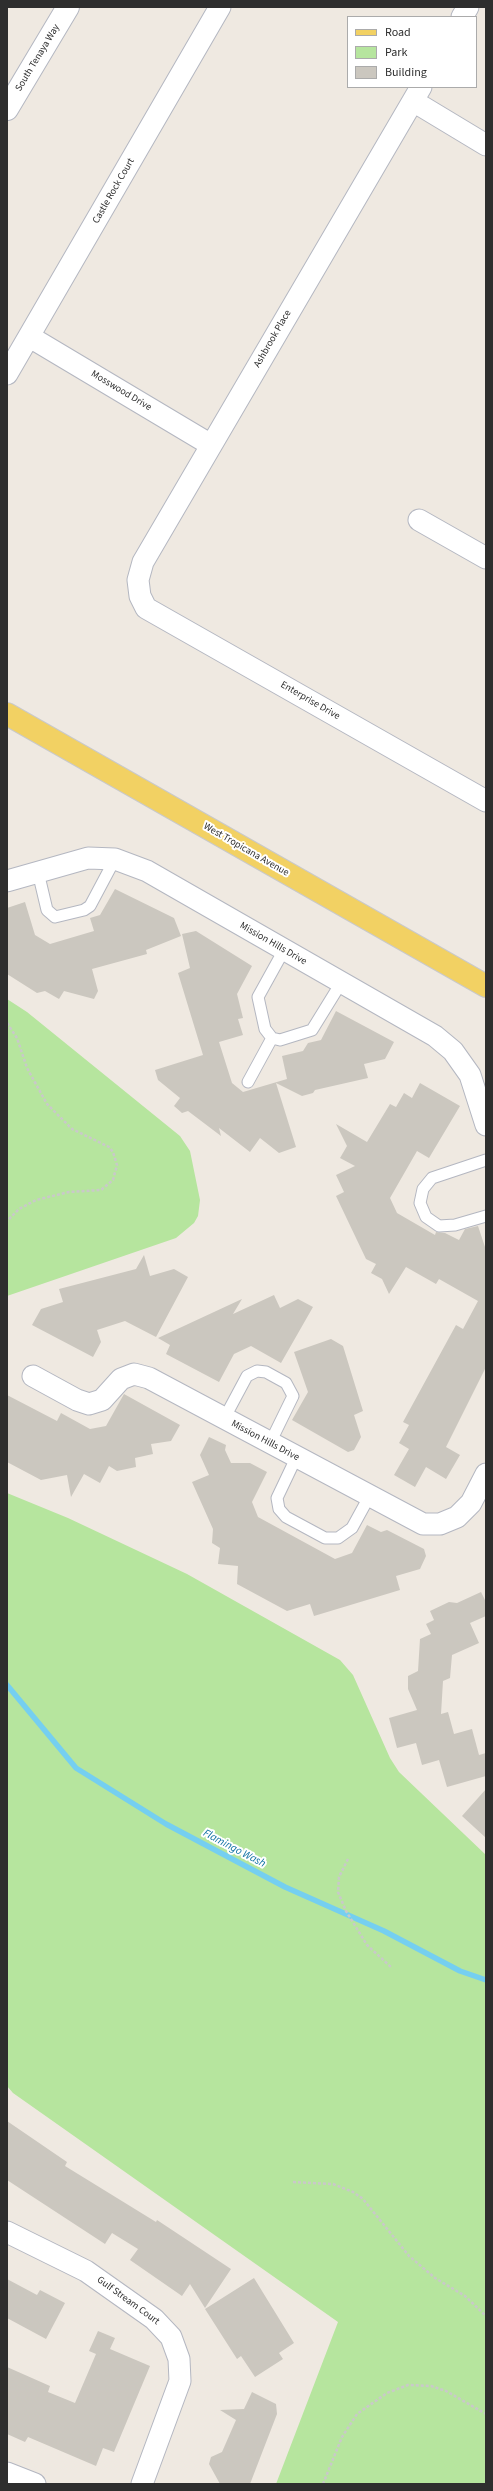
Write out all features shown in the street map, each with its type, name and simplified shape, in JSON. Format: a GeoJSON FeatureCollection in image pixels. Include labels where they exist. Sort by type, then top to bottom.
{"type":"FeatureCollection","features":[{"type":"Feature","properties":{"kind":"main road","name":"West Tropicana Avenue"},"geometry":{"type":"LineString","coordinates":[[7,714],[486,986]]}},
{"type":"Feature","properties":{"kind":"street","name":"South Tenaya Way"},"geometry":{"type":"LineString","coordinates":[[7,108],[68,7]]}},
{"type":"Feature","properties":{"kind":"street","name":"Castle Rock Court"},"geometry":{"type":"LineString","coordinates":[[7,374],[30,337],[220,7]]}},
{"type":"Feature","properties":{"kind":"street"},"geometry":{"type":"LineString","coordinates":[[463,16],[468,7]]}},
{"type":"Feature","properties":{"kind":"street"},"geometry":{"type":"LineString","coordinates":[[417,94],[486,145]]}},
{"type":"Feature","properties":{"kind":"street","name":"Ashbrook Place"},"geometry":{"type":"LineString","coordinates":[[140,596],[138,580],[143,562],[417,94]]}},
{"type":"Feature","properties":{"kind":"street","name":"Mosswood Drive"},"geometry":{"type":"LineString","coordinates":[[30,337],[211,444]]}},
{"type":"Feature","properties":{"kind":"street"},"geometry":{"type":"LineString","coordinates":[[419,520],[486,558]]}},
{"type":"Feature","properties":{"kind":"street","name":"Enterprise Drive"},"geometry":{"type":"LineString","coordinates":[[140,596],[146,608],[486,801]]}},
{"type":"Feature","properties":{"kind":"street","name":"Mission Hills Drive"},"geometry":{"type":"LineString","coordinates":[[7,881],[88,858],[115,859],[147,870],[435,1036],[453,1052],[470,1075],[486,1125]]}},
{"type":"Feature","properties":{"kind":"street","name":"Mission Hills Drive"},"geometry":{"type":"LineString","coordinates":[[33,1376],[77,1400],[89,1404],[102,1400],[121,1379],[134,1374],[142,1375],[415,1521],[432,1525],[440,1524],[457,1517],[465,1511],[486,1474]]}},
{"type":"Feature","properties":{"kind":"street","name":"Gulf Stream Court"},"geometry":{"type":"LineString","coordinates":[[7,2232],[58,2256],[90,2274],[154,2318],[171,2337],[180,2359],[180,2381],[142,2484]]}},
{"type":"Feature","properties":{"kind":"street"},"geometry":{"type":"LineString","coordinates":[[7,2473],[35,2484]]}},
{"type":"Feature","properties":{"kind":"lane"},"geometry":{"type":"LineString","coordinates":[[38,872],[47,910],[50,915],[59,916],[84,910],[90,906],[115,859]]}},
{"type":"Feature","properties":{"kind":"lane"},"geometry":{"type":"LineString","coordinates":[[284,950],[258,997],[265,1029],[272,1038],[280,1040],[312,1030],[341,983]]}},
{"type":"Feature","properties":{"kind":"lane"},"geometry":{"type":"LineString","coordinates":[[248,1082],[272,1038]]}},
{"type":"Feature","properties":{"kind":"lane"},"geometry":{"type":"LineString","coordinates":[[486,1160],[432,1178],[423,1189],[420,1203],[426,1217],[439,1226],[455,1225],[486,1216]]}},
{"type":"Feature","properties":{"kind":"lane"},"geometry":{"type":"LineString","coordinates":[[224,1419],[247,1376],[252,1372],[262,1371],[273,1376],[286,1383],[293,1396],[270,1443]]}},
{"type":"Feature","properties":{"kind":"lane"},"geometry":{"type":"LineString","coordinates":[[296,1458],[278,1492],[277,1504],[286,1517],[325,1538],[338,1538],[352,1528],[370,1497]]}},
{"type":"Feature","properties":{"kind":"path"},"geometry":{"type":"LineString","coordinates":[[7,1023],[16,1035],[27,1068],[47,1104],[72,1129],[109,1147],[113,1152],[117,1166],[113,1180],[101,1190],[70,1192],[36,1200],[19,1210],[7,1221]]}},
{"type":"Feature","properties":{"kind":"path"},"geometry":{"type":"LineString","coordinates":[[348,1859],[339,1876],[338,1892],[346,1911],[367,1945],[392,1968]]}},
{"type":"Feature","properties":{"kind":"path"},"geometry":{"type":"LineString","coordinates":[[293,2182],[332,2184],[348,2190],[363,2199],[409,2256],[435,2278],[465,2296],[486,2316]]}},
{"type":"Feature","properties":{"kind":"path"},"geometry":{"type":"LineString","coordinates":[[323,2484],[342,2437],[357,2414],[387,2393],[408,2385],[431,2386],[446,2391],[486,2414]]}},
{"type":"Feature","properties":{"kind":"green space"},"geometry":{"type":"Polygon","coordinates":[[[7,999],[27,1012],[180,1136],[190,1151],[200,1200],[198,1216],[194,1223],[176,1238],[7,1296],[7,999]]]}},
{"type":"Feature","properties":{"kind":"green space"},"geometry":{"type":"Polygon","coordinates":[[[7,1493],[68,1518],[187,1574],[340,1660],[353,1675],[390,1758],[399,1772],[486,1855],[486,2484],[276,2484],[338,2322],[13,2093],[7,2086],[7,1493]]]}},
{"type":"Feature","properties":{"kind":"building"},"geometry":{"type":"Polygon","coordinates":[[[115,889],[174,918],[181,936],[146,950],[147,954],[92,969],[98,991],[94,999],[64,991],[59,999],[45,991],[37,993],[7,974],[7,908],[25,902],[35,935],[50,944],[94,931],[90,918],[100,915],[115,889]]]}},
{"type":"Feature","properties":{"kind":"building"},"geometry":{"type":"Polygon","coordinates":[[[196,931],[252,966],[237,994],[243,1018],[238,1019],[243,1035],[219,1042],[232,1083],[243,1092],[287,1079],[282,1056],[303,1051],[308,1043],[321,1040],[336,1011],[394,1042],[385,1059],[364,1064],[368,1078],[315,1090],[313,1093],[302,1096],[276,1083],[296,1147],[279,1153],[260,1138],[250,1152],[219,1128],[221,1136],[188,1111],[182,1113],[174,1106],[180,1098],[158,1080],[155,1070],[203,1055],[178,973],[190,968],[182,934],[196,931]]]}},
{"type":"Feature","properties":{"kind":"building"},"geometry":{"type":"Polygon","coordinates":[[[420,1083],[460,1106],[429,1158],[417,1151],[390,1198],[397,1213],[435,1235],[436,1232],[445,1233],[459,1240],[465,1229],[478,1226],[486,1250],[486,1367],[446,1447],[460,1455],[446,1479],[426,1467],[415,1487],[394,1475],[409,1449],[399,1443],[409,1425],[403,1422],[456,1325],[463,1329],[478,1301],[439,1279],[436,1284],[406,1267],[389,1294],[382,1279],[371,1273],[376,1264],[366,1259],[336,1196],[344,1192],[336,1175],[355,1166],[340,1158],[347,1146],[336,1124],[367,1142],[390,1104],[396,1107],[404,1093],[412,1098],[420,1083]]]}},
{"type":"Feature","properties":{"kind":"building"},"geometry":{"type":"Polygon","coordinates":[[[144,1255],[150,1276],[174,1269],[188,1277],[156,1337],[125,1321],[97,1330],[101,1342],[93,1357],[32,1325],[41,1309],[63,1302],[59,1289],[136,1269],[144,1255]]]}},
{"type":"Feature","properties":{"kind":"building"},"geometry":{"type":"Polygon","coordinates":[[[274,1295],[280,1308],[298,1299],[313,1307],[281,1363],[251,1346],[234,1354],[219,1382],[166,1354],[170,1345],[158,1338],[242,1299],[233,1314],[274,1295]]]}},
{"type":"Feature","properties":{"kind":"building"},"geometry":{"type":"Polygon","coordinates":[[[331,1339],[343,1346],[363,1411],[354,1415],[361,1437],[354,1450],[348,1452],[292,1420],[308,1392],[294,1352],[331,1339]]]}},
{"type":"Feature","properties":{"kind":"building"},"geometry":{"type":"Polygon","coordinates":[[[124,1394],[180,1425],[171,1441],[151,1444],[153,1454],[135,1458],[136,1467],[117,1471],[109,1466],[100,1483],[84,1474],[71,1497],[67,1475],[41,1480],[7,1462],[7,1395],[57,1421],[61,1413],[90,1429],[106,1426],[124,1394]]]}},
{"type":"Feature","properties":{"kind":"building"},"geometry":{"type":"Polygon","coordinates":[[[209,1437],[226,1445],[225,1450],[231,1463],[250,1463],[267,1472],[252,1502],[258,1517],[335,1559],[352,1553],[367,1525],[381,1532],[387,1530],[424,1549],[426,1556],[420,1569],[396,1576],[400,1590],[314,1616],[310,1604],[287,1611],[237,1584],[238,1566],[218,1564],[220,1548],[212,1543],[213,1529],[192,1482],[209,1475],[200,1455],[209,1437]]]}},
{"type":"Feature","properties":{"kind":"building"},"geometry":{"type":"Polygon","coordinates":[[[481,1592],[486,1602],[486,1616],[470,1623],[479,1643],[452,1655],[450,1678],[443,1681],[441,1714],[448,1712],[454,1734],[472,1729],[479,1755],[486,1753],[486,1776],[447,1787],[439,1760],[422,1765],[416,1743],[397,1748],[389,1718],[417,1710],[408,1689],[408,1676],[418,1671],[420,1639],[431,1634],[426,1624],[434,1620],[430,1611],[449,1602],[457,1603],[481,1592]]]}},
{"type":"Feature","properties":{"kind":"building"},"geometry":{"type":"Polygon","coordinates":[[[486,1789],[486,1838],[462,1816],[486,1789]]]}},
{"type":"Feature","properties":{"kind":"building"},"geometry":{"type":"Polygon","coordinates":[[[7,2121],[67,2162],[65,2166],[156,2222],[157,2220],[231,2269],[205,2308],[190,2284],[182,2296],[130,2260],[138,2249],[112,2233],[105,2244],[7,2180],[7,2121]]]}},
{"type":"Feature","properties":{"kind":"building"},"geometry":{"type":"Polygon","coordinates":[[[254,2278],[294,2343],[279,2353],[283,2359],[255,2377],[241,2356],[237,2359],[205,2309],[254,2278]]]}},
{"type":"Feature","properties":{"kind":"building"},"geometry":{"type":"Polygon","coordinates":[[[7,2279],[37,2295],[40,2290],[65,2303],[46,2339],[7,2318],[7,2279]]]}},
{"type":"Feature","properties":{"kind":"building"},"geometry":{"type":"Polygon","coordinates":[[[98,2331],[115,2338],[110,2349],[150,2366],[114,2452],[103,2448],[96,2466],[28,2437],[25,2442],[7,2434],[7,2367],[50,2386],[48,2392],[75,2403],[96,2354],[89,2351],[98,2331]]]}},
{"type":"Feature","properties":{"kind":"building"},"geometry":{"type":"Polygon","coordinates":[[[252,2392],[276,2404],[277,2414],[250,2484],[220,2484],[209,2464],[211,2457],[222,2452],[236,2420],[220,2410],[244,2409],[252,2392]]]}},
{"type":"Feature","properties":{"kind":"waterway","name":"Flamingo Wash"},"geometry":{"type":"LineString","coordinates":[[7,1685],[76,1768],[166,1824],[285,1887],[384,1931],[460,1971],[486,1980]]}}]}
